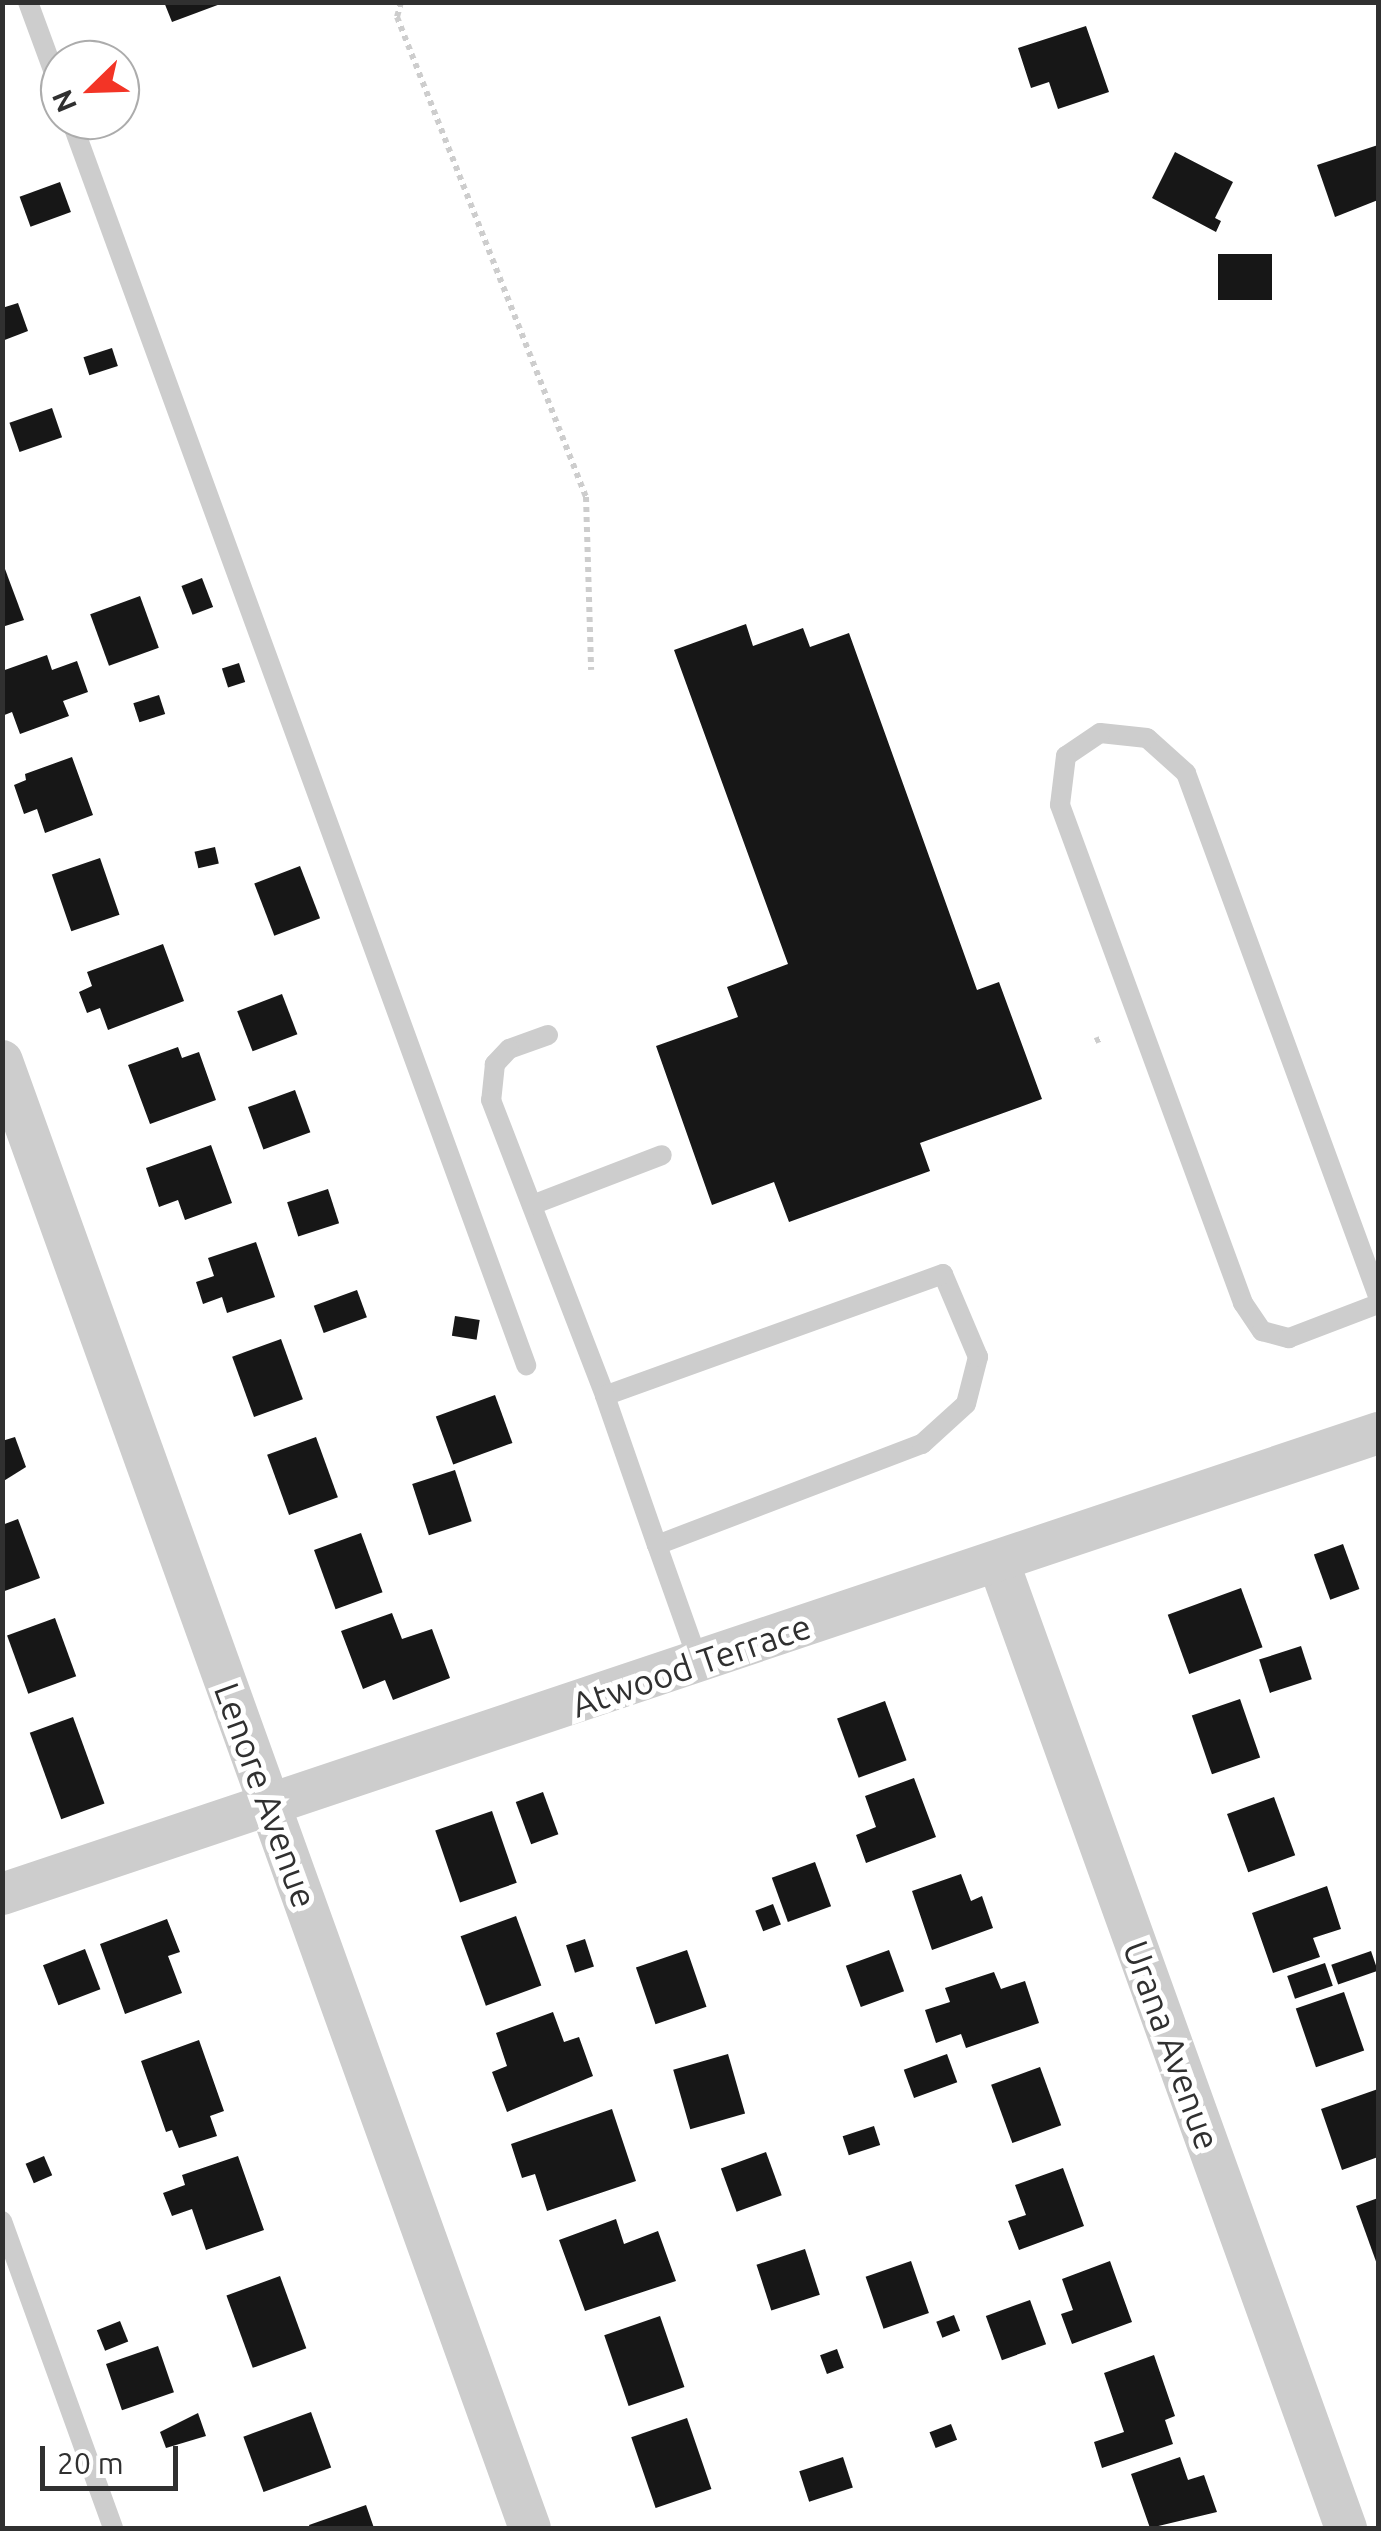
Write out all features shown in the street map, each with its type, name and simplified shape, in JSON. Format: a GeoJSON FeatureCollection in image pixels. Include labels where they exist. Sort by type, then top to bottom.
{"type":"FeatureCollection","features":[{"type":"Feature","properties":{"kind":"street","name":"Lenore Avenue"},"geometry":{"type":"LineString","coordinates":[[2,1062],[530,2528]]}},
{"type":"Feature","properties":{"kind":"street","name":"Atwood Terrace"},"geometry":{"type":"LineString","coordinates":[[2,1894],[272,1808],[1378,1434]]}},
{"type":"Feature","properties":{"kind":"street","name":"Urana Avenue"},"geometry":{"type":"LineString","coordinates":[[998,1560],[1346,2528]]}},
{"type":"Feature","properties":{"kind":"lane"},"geometry":{"type":"LineString","coordinates":[[28,2],[42,40]]}},
{"type":"Feature","properties":{"kind":"lane"},"geometry":{"type":"LineString","coordinates":[[78,140],[526,1364]]}},
{"type":"Feature","properties":{"kind":"lane"},"geometry":{"type":"LineString","coordinates":[[1100,734],[1147,738],[1186,773],[1378,1300],[1289,1338],[1262,1330],[1243,1303],[1060,805],[1066,756],[1100,734]]}},
{"type":"Feature","properties":{"kind":"lane"},"geometry":{"type":"LineString","coordinates":[[548,1036],[502,1056],[491,1100],[605,1396],[698,1662]]}},
{"type":"Feature","properties":{"kind":"lane"},"geometry":{"type":"LineString","coordinates":[[532,1205],[662,1155]]}},
{"type":"Feature","properties":{"kind":"lane"},"geometry":{"type":"LineString","coordinates":[[605,1396],[944,1274],[978,1357],[966,1404],[922,1444],[657,1546]]}},
{"type":"Feature","properties":{"kind":"lane"},"geometry":{"type":"LineString","coordinates":[[2,2221],[114,2528]]}},
{"type":"Feature","properties":{"kind":"path"},"geometry":{"type":"LineString","coordinates":[[401,2],[396,17],[586,498],[591,670]]}},
{"type":"Feature","properties":{"kind":"building"},"geometry":{"type":"Polygon","coordinates":[[[164,2],[223,2],[223,3],[172,22],[164,2]]]}},
{"type":"Feature","properties":{"kind":"building"},"geometry":{"type":"Polygon","coordinates":[[[1086,26],[1109,92],[1058,109],[1049,82],[1031,88],[1018,48],[1086,26]]]}},
{"type":"Feature","properties":{"kind":"building"},"geometry":{"type":"Polygon","coordinates":[[[1378,145],[1378,200],[1335,217],[1317,165],[1378,145]]]}},
{"type":"Feature","properties":{"kind":"building"},"geometry":{"type":"Polygon","coordinates":[[[1175,152],[1233,182],[1215,218],[1221,221],[1216,232],[1152,198],[1175,152]]]}},
{"type":"Feature","properties":{"kind":"building"},"geometry":{"type":"Polygon","coordinates":[[[60,182],[71,212],[31,227],[20,197],[60,182]]]}},
{"type":"Feature","properties":{"kind":"building"},"geometry":{"type":"Polygon","coordinates":[[[1218,254],[1272,254],[1272,300],[1218,300],[1218,254]]]}},
{"type":"Feature","properties":{"kind":"building"},"geometry":{"type":"Polygon","coordinates":[[[18,303],[28,331],[2,341],[2,308],[18,303]]]}},
{"type":"Feature","properties":{"kind":"building"},"geometry":{"type":"Polygon","coordinates":[[[112,348],[118,366],[89,375],[83,357],[112,348]]]}},
{"type":"Feature","properties":{"kind":"building"},"geometry":{"type":"Polygon","coordinates":[[[52,408],[62,437],[20,452],[9,423],[52,408]]]}},
{"type":"Feature","properties":{"kind":"building"},"geometry":{"type":"Polygon","coordinates":[[[2,561],[24,620],[2,627],[2,561]]]}},
{"type":"Feature","properties":{"kind":"building"},"geometry":{"type":"Polygon","coordinates":[[[202,578],[213,607],[193,615],[181,586],[202,578]]]}},
{"type":"Feature","properties":{"kind":"building"},"geometry":{"type":"Polygon","coordinates":[[[140,596],[159,648],[109,666],[90,614],[140,596]]]}},
{"type":"Feature","properties":{"kind":"building"},"geometry":{"type":"Polygon","coordinates":[[[746,624],[753,646],[803,628],[810,647],[849,633],[977,990],[999,982],[1042,1099],[920,1143],[930,1171],[789,1222],[774,1182],[712,1205],[656,1046],[738,1017],[727,987],[788,964],[674,650],[746,624]]]}},
{"type":"Feature","properties":{"kind":"building"},"geometry":{"type":"Polygon","coordinates":[[[47,655],[52,670],[77,661],[88,692],[63,701],[69,716],[20,734],[12,712],[2,716],[2,671],[47,655]]]}},
{"type":"Feature","properties":{"kind":"building"},"geometry":{"type":"Polygon","coordinates":[[[239,663],[245,682],[228,688],[222,669],[239,663]]]}},
{"type":"Feature","properties":{"kind":"building"},"geometry":{"type":"Polygon","coordinates":[[[159,695],[165,714],[140,722],[133,703],[159,695]]]}},
{"type":"Feature","properties":{"kind":"building"},"geometry":{"type":"Polygon","coordinates":[[[72,757],[93,815],[45,833],[37,809],[24,814],[14,785],[26,780],[25,774],[72,757]]]}},
{"type":"Feature","properties":{"kind":"building"},"geometry":{"type":"Polygon","coordinates":[[[215,847],[219,864],[198,868],[195,852],[215,847]]]}},
{"type":"Feature","properties":{"kind":"building"},"geometry":{"type":"Polygon","coordinates":[[[100,858],[120,915],[71,931],[52,875],[100,858]]]}},
{"type":"Feature","properties":{"kind":"building"},"geometry":{"type":"Polygon","coordinates":[[[300,866],[320,918],[274,936],[254,884],[300,866]]]}},
{"type":"Feature","properties":{"kind":"building"},"geometry":{"type":"Polygon","coordinates":[[[163,944],[184,1001],[108,1030],[100,1008],[87,1013],[79,992],[92,986],[87,972],[163,944]]]}},
{"type":"Feature","properties":{"kind":"building"},"geometry":{"type":"Polygon","coordinates":[[[282,994],[297,1034],[253,1051],[237,1011],[282,994]]]}},
{"type":"Feature","properties":{"kind":"building"},"geometry":{"type":"Polygon","coordinates":[[[178,1047],[182,1058],[199,1052],[216,1100],[150,1124],[128,1065],[178,1047]]]}},
{"type":"Feature","properties":{"kind":"building"},"geometry":{"type":"Polygon","coordinates":[[[295,1090],[310,1132],[263,1149],[248,1107],[295,1090]]]}},
{"type":"Feature","properties":{"kind":"building"},"geometry":{"type":"Polygon","coordinates":[[[211,1145],[232,1203],[185,1220],[178,1200],[159,1207],[146,1168],[211,1145]]]}},
{"type":"Feature","properties":{"kind":"building"},"geometry":{"type":"Polygon","coordinates":[[[328,1189],[339,1223],[298,1237],[287,1202],[328,1189]]]}},
{"type":"Feature","properties":{"kind":"building"},"geometry":{"type":"Polygon","coordinates":[[[256,1242],[275,1297],[227,1313],[222,1297],[203,1304],[196,1282],[214,1276],[208,1258],[256,1242]]]}},
{"type":"Feature","properties":{"kind":"building"},"geometry":{"type":"Polygon","coordinates":[[[357,1290],[367,1317],[324,1333],[314,1306],[357,1290]]]}},
{"type":"Feature","properties":{"kind":"building"},"geometry":{"type":"Polygon","coordinates":[[[455,1316],[480,1320],[477,1340],[452,1336],[455,1316]]]}},
{"type":"Feature","properties":{"kind":"building"},"geometry":{"type":"Polygon","coordinates":[[[281,1339],[303,1399],[254,1417],[232,1357],[281,1339]]]}},
{"type":"Feature","properties":{"kind":"building"},"geometry":{"type":"Polygon","coordinates":[[[495,1395],[512,1443],[453,1464],[436,1417],[495,1395]]]}},
{"type":"Feature","properties":{"kind":"building"},"geometry":{"type":"Polygon","coordinates":[[[15,1437],[26,1467],[2,1482],[2,1441],[15,1437]]]}},
{"type":"Feature","properties":{"kind":"building"},"geometry":{"type":"Polygon","coordinates":[[[316,1437],[338,1497],[289,1515],[267,1455],[316,1437]]]}},
{"type":"Feature","properties":{"kind":"building"},"geometry":{"type":"Polygon","coordinates":[[[455,1470],[472,1521],[429,1535],[412,1484],[455,1470]]]}},
{"type":"Feature","properties":{"kind":"building"},"geometry":{"type":"Polygon","coordinates":[[[18,1519],[40,1578],[2,1592],[2,1525],[18,1519]]]}},
{"type":"Feature","properties":{"kind":"building"},"geometry":{"type":"Polygon","coordinates":[[[361,1533],[383,1592],[336,1609],[314,1550],[361,1533]]]}},
{"type":"Feature","properties":{"kind":"building"},"geometry":{"type":"Polygon","coordinates":[[[1343,1544],[1359,1589],[1330,1600],[1314,1555],[1343,1544]]]}},
{"type":"Feature","properties":{"kind":"building"},"geometry":{"type":"Polygon","coordinates":[[[1241,1588],[1263,1647],[1189,1674],[1168,1615],[1241,1588]]]}},
{"type":"Feature","properties":{"kind":"building"},"geometry":{"type":"Polygon","coordinates":[[[392,1613],[402,1639],[432,1629],[450,1678],[393,1700],[385,1680],[363,1689],[341,1631],[392,1613]]]}},
{"type":"Feature","properties":{"kind":"building"},"geometry":{"type":"Polygon","coordinates":[[[55,1618],[76,1676],[28,1694],[7,1635],[55,1618]]]}},
{"type":"Feature","properties":{"kind":"building"},"geometry":{"type":"Polygon","coordinates":[[[1301,1646],[1312,1679],[1270,1693],[1259,1660],[1301,1646]]]}},
{"type":"Feature","properties":{"kind":"building"},"geometry":{"type":"Polygon","coordinates":[[[1240,1699],[1260,1758],[1212,1774],[1192,1716],[1240,1699]]]}},
{"type":"Feature","properties":{"kind":"building"},"geometry":{"type":"Polygon","coordinates":[[[885,1701],[907,1760],[859,1778],[837,1718],[885,1701]]]}},
{"type":"Feature","properties":{"kind":"building"},"geometry":{"type":"Polygon","coordinates":[[[73,1717],[104,1803],[61,1819],[30,1733],[73,1717]]]}},
{"type":"Feature","properties":{"kind":"building"},"geometry":{"type":"Polygon","coordinates":[[[914,1778],[936,1837],[866,1863],[856,1835],[876,1827],[865,1796],[914,1778]]]}},
{"type":"Feature","properties":{"kind":"building"},"geometry":{"type":"Polygon","coordinates":[[[543,1792],[558,1834],[531,1844],[516,1802],[543,1792]]]}},
{"type":"Feature","properties":{"kind":"building"},"geometry":{"type":"Polygon","coordinates":[[[1274,1797],[1295,1855],[1248,1872],[1227,1814],[1274,1797]]]}},
{"type":"Feature","properties":{"kind":"building"},"geometry":{"type":"Polygon","coordinates":[[[492,1811],[517,1883],[460,1902],[435,1831],[492,1811]]]}},
{"type":"Feature","properties":{"kind":"building"},"geometry":{"type":"Polygon","coordinates":[[[815,1862],[831,1906],[788,1922],[772,1878],[815,1862]]]}},
{"type":"Feature","properties":{"kind":"building"},"geometry":{"type":"Polygon","coordinates":[[[961,1874],[971,1901],[982,1896],[993,1928],[932,1950],[912,1891],[961,1874]]]}},
{"type":"Feature","properties":{"kind":"building"},"geometry":{"type":"Polygon","coordinates":[[[1327,1886],[1341,1929],[1313,1938],[1320,1957],[1273,1973],[1252,1913],[1327,1886]]]}},
{"type":"Feature","properties":{"kind":"building"},"geometry":{"type":"Polygon","coordinates":[[[773,1904],[781,1925],[763,1931],[755,1911],[773,1904]]]}},
{"type":"Feature","properties":{"kind":"building"},"geometry":{"type":"Polygon","coordinates":[[[516,1916],[541,1986],[486,2006],[461,1936],[516,1916]]]}},
{"type":"Feature","properties":{"kind":"building"},"geometry":{"type":"Polygon","coordinates":[[[167,1919],[180,1952],[168,1956],[182,1993],[125,2014],[100,1944],[167,1919]]]}},
{"type":"Feature","properties":{"kind":"building"},"geometry":{"type":"Polygon","coordinates":[[[585,1939],[594,1967],[575,1973],[566,1945],[585,1939]]]}},
{"type":"Feature","properties":{"kind":"building"},"geometry":{"type":"Polygon","coordinates":[[[85,1949],[100,1989],[58,2005],[43,1965],[85,1949]]]}},
{"type":"Feature","properties":{"kind":"building"},"geometry":{"type":"Polygon","coordinates":[[[687,1950],[707,2007],[655,2024],[636,1968],[687,1950]]]}},
{"type":"Feature","properties":{"kind":"building"},"geometry":{"type":"Polygon","coordinates":[[[889,1950],[904,1991],[861,2007],[846,1966],[889,1950]]]}},
{"type":"Feature","properties":{"kind":"building"},"geometry":{"type":"Polygon","coordinates":[[[1371,1951],[1378,1971],[1338,1985],[1331,1965],[1371,1951]]]}},
{"type":"Feature","properties":{"kind":"building"},"geometry":{"type":"Polygon","coordinates":[[[1325,1963],[1333,1986],[1295,1999],[1287,1976],[1325,1963]]]}},
{"type":"Feature","properties":{"kind":"building"},"geometry":{"type":"Polygon","coordinates":[[[994,1972],[1001,1989],[1025,1981],[1039,2023],[966,2048],[961,2034],[936,2043],[925,2010],[950,2002],[945,1988],[994,1972]]]}},
{"type":"Feature","properties":{"kind":"building"},"geometry":{"type":"Polygon","coordinates":[[[1344,1992],[1364,2051],[1316,2067],[1296,2009],[1344,1992]]]}},
{"type":"Feature","properties":{"kind":"building"},"geometry":{"type":"Polygon","coordinates":[[[553,2012],[564,2042],[579,2037],[593,2076],[507,2112],[492,2072],[507,2066],[496,2033],[553,2012]]]}},
{"type":"Feature","properties":{"kind":"building"},"geometry":{"type":"Polygon","coordinates":[[[199,2040],[224,2111],[210,2116],[217,2136],[179,2148],[172,2130],[166,2132],[141,2061],[199,2040]]]}},
{"type":"Feature","properties":{"kind":"building"},"geometry":{"type":"Polygon","coordinates":[[[728,2054],[745,2114],[690,2129],[673,2070],[728,2054]]]}},
{"type":"Feature","properties":{"kind":"building"},"geometry":{"type":"Polygon","coordinates":[[[947,2054],[957,2082],[914,2098],[904,2070],[947,2054]]]}},
{"type":"Feature","properties":{"kind":"building"},"geometry":{"type":"Polygon","coordinates":[[[1040,2067],[1061,2125],[1012,2143],[991,2085],[1040,2067]]]}},
{"type":"Feature","properties":{"kind":"building"},"geometry":{"type":"Polygon","coordinates":[[[1378,2089],[1378,2157],[1342,2170],[1321,2109],[1378,2089]]]}},
{"type":"Feature","properties":{"kind":"building"},"geometry":{"type":"Polygon","coordinates":[[[612,2109],[636,2181],[547,2211],[535,2174],[522,2178],[511,2144],[612,2109]]]}},
{"type":"Feature","properties":{"kind":"building"},"geometry":{"type":"Polygon","coordinates":[[[874,2126],[880,2145],[849,2155],[843,2136],[874,2126]]]}},
{"type":"Feature","properties":{"kind":"building"},"geometry":{"type":"Polygon","coordinates":[[[766,2152],[782,2195],[737,2212],[721,2168],[766,2152]]]}},
{"type":"Feature","properties":{"kind":"building"},"geometry":{"type":"Polygon","coordinates":[[[44,2156],[52,2175],[34,2183],[26,2164],[44,2156]]]}},
{"type":"Feature","properties":{"kind":"building"},"geometry":{"type":"Polygon","coordinates":[[[238,2156],[264,2230],[206,2250],[192,2209],[172,2216],[163,2193],[185,2185],[182,2175],[238,2156]]]}},
{"type":"Feature","properties":{"kind":"building"},"geometry":{"type":"Polygon","coordinates":[[[1063,2168],[1084,2226],[1019,2250],[1008,2221],[1026,2215],[1015,2185],[1063,2168]]]}},
{"type":"Feature","properties":{"kind":"building"},"geometry":{"type":"Polygon","coordinates":[[[1378,2198],[1378,2267],[1356,2206],[1378,2198]]]}},
{"type":"Feature","properties":{"kind":"building"},"geometry":{"type":"Polygon","coordinates":[[[616,2219],[624,2244],[658,2231],[676,2281],[585,2311],[559,2240],[616,2219]]]}},
{"type":"Feature","properties":{"kind":"building"},"geometry":{"type":"Polygon","coordinates":[[[805,2249],[820,2295],[771,2310],[756,2265],[805,2249]]]}},
{"type":"Feature","properties":{"kind":"building"},"geometry":{"type":"Polygon","coordinates":[[[911,2261],[929,2313],[884,2329],[866,2277],[911,2261]]]}},
{"type":"Feature","properties":{"kind":"building"},"geometry":{"type":"Polygon","coordinates":[[[1110,2261],[1132,2322],[1072,2344],[1061,2314],[1073,2310],[1062,2279],[1110,2261]]]}},
{"type":"Feature","properties":{"kind":"building"},"geometry":{"type":"Polygon","coordinates":[[[280,2276],[306,2348],[253,2368],[226,2295],[280,2276]]]}},
{"type":"Feature","properties":{"kind":"building"},"geometry":{"type":"Polygon","coordinates":[[[1030,2300],[1046,2344],[1002,2360],[986,2316],[1030,2300]]]}},
{"type":"Feature","properties":{"kind":"building"},"geometry":{"type":"Polygon","coordinates":[[[954,2315],[960,2331],[942,2338],[936,2322],[954,2315]]]}},
{"type":"Feature","properties":{"kind":"building"},"geometry":{"type":"Polygon","coordinates":[[[660,2316],[684,2387],[629,2406],[604,2335],[660,2316]]]}},
{"type":"Feature","properties":{"kind":"building"},"geometry":{"type":"Polygon","coordinates":[[[120,2321],[128,2341],[105,2351],[97,2330],[120,2321]]]}},
{"type":"Feature","properties":{"kind":"building"},"geometry":{"type":"Polygon","coordinates":[[[158,2346],[174,2392],[122,2410],[106,2364],[158,2346]]]}},
{"type":"Feature","properties":{"kind":"building"},"geometry":{"type":"Polygon","coordinates":[[[837,2349],[844,2368],[827,2374],[820,2355],[837,2349]]]}},
{"type":"Feature","properties":{"kind":"building"},"geometry":{"type":"Polygon","coordinates":[[[1154,2355],[1175,2416],[1165,2420],[1173,2444],[1102,2468],[1094,2442],[1124,2432],[1104,2373],[1154,2355]]]}},
{"type":"Feature","properties":{"kind":"building"},"geometry":{"type":"Polygon","coordinates":[[[311,2412],[331,2467],[264,2492],[243,2437],[311,2412]]]}},
{"type":"Feature","properties":{"kind":"building"},"geometry":{"type":"Polygon","coordinates":[[[198,2413],[206,2436],[166,2448],[160,2432],[198,2413]]]}},
{"type":"Feature","properties":{"kind":"building"},"geometry":{"type":"Polygon","coordinates":[[[687,2418],[711,2489],[656,2508],[631,2437],[687,2418]]]}},
{"type":"Feature","properties":{"kind":"building"},"geometry":{"type":"Polygon","coordinates":[[[951,2424],[957,2440],[936,2448],[930,2432],[951,2424]]]}},
{"type":"Feature","properties":{"kind":"building"},"geometry":{"type":"Polygon","coordinates":[[[843,2457],[853,2487],[809,2502],[799,2471],[843,2457]]]}},
{"type":"Feature","properties":{"kind":"building"},"geometry":{"type":"Polygon","coordinates":[[[1180,2457],[1188,2480],[1204,2475],[1217,2512],[1150,2528],[1131,2474],[1180,2457]]]}},
{"type":"Feature","properties":{"kind":"building"},"geometry":{"type":"Polygon","coordinates":[[[366,2505],[374,2528],[310,2528],[309,2525],[366,2505]]]}}]}
